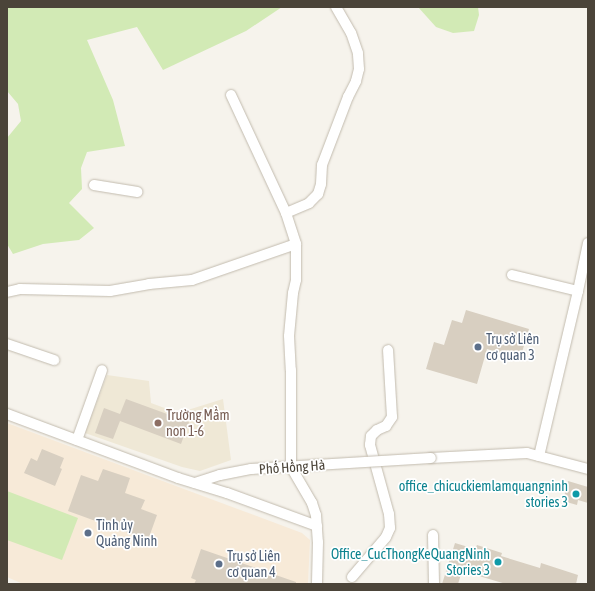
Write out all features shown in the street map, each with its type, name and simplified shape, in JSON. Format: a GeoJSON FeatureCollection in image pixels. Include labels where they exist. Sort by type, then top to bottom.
{"type":"FeatureCollection","features":[{"type":"Feature","properties":{"kind":"street"},"geometry":{"type":"LineString","coordinates":[[286,213],[309,203],[318,194],[321,184],[322,164],[348,97],[356,81],[359,69],[356,47],[336,7]]}},
{"type":"Feature","properties":{"kind":"street"},"geometry":{"type":"LineString","coordinates":[[231,95],[286,213],[296,244],[296,280],[290,313],[289,336],[291,375],[291,467],[312,503],[316,515],[317,584]]}},
{"type":"Feature","properties":{"kind":"street"},"geometry":{"type":"LineString","coordinates":[[94,185],[137,192]]}},
{"type":"Feature","properties":{"kind":"street"},"geometry":{"type":"LineString","coordinates":[[539,456],[588,243]]}},
{"type":"Feature","properties":{"kind":"street"},"geometry":{"type":"LineString","coordinates":[[7,292],[20,289],[110,291],[149,284],[192,280],[296,244]]}},
{"type":"Feature","properties":{"kind":"street"},"geometry":{"type":"LineString","coordinates":[[512,275],[578,291]]}},
{"type":"Feature","properties":{"kind":"street"},"geometry":{"type":"LineString","coordinates":[[7,344],[54,360]]}},
{"type":"Feature","properties":{"kind":"street"},"geometry":{"type":"LineString","coordinates":[[352,577],[378,547],[390,528],[389,514],[370,445],[371,436],[377,430],[386,426],[392,417],[388,350]]}},
{"type":"Feature","properties":{"kind":"street"},"geometry":{"type":"LineString","coordinates":[[78,440],[102,370]]}},
{"type":"Feature","properties":{"kind":"street"},"geometry":{"type":"LineString","coordinates":[[7,414],[317,526]]}},
{"type":"Feature","properties":{"kind":"street","name":"Phố Hồng Hà"},"geometry":{"type":"LineString","coordinates":[[195,483],[230,472],[251,469],[519,453],[539,456],[588,469]]}},
{"type":"Feature","properties":{"kind":"street"},"geometry":{"type":"LineString","coordinates":[[433,535],[434,584]]}},
{"type":"Feature","properties":{"kind":"shaded area","name":"Trường Mầm non 1-6"},"geometry":{"type":"Polygon","coordinates":[[[107,375],[149,381],[151,403],[178,413],[223,399],[231,460],[200,471],[182,467],[85,433],[107,375]]]}},
{"type":"Feature","properties":{"kind":"shaded area","name":"Tỉnh ủy Quảng Ninh"},"geometry":{"type":"Polygon","coordinates":[[[7,423],[302,533],[310,540],[308,584],[23,584],[7,577],[7,423]]]}},
{"type":"Feature","properties":{"kind":"green space"},"geometry":{"type":"Polygon","coordinates":[[[7,7],[282,7],[246,31],[163,70],[137,27],[87,40],[113,100],[125,146],[87,152],[81,168],[82,189],[69,203],[94,228],[79,240],[43,244],[13,254],[7,244],[7,138],[21,121],[18,104],[7,91],[7,7]]]}},
{"type":"Feature","properties":{"kind":"green space"},"geometry":{"type":"Polygon","coordinates":[[[418,7],[478,7],[479,15],[474,31],[453,33],[436,27],[418,7]]]}},
{"type":"Feature","properties":{"kind":"green space"},"geometry":{"type":"Polygon","coordinates":[[[7,491],[78,518],[62,560],[7,540],[7,491]]]}},
{"type":"Feature","properties":{"kind":"building","name":"Trụ sở Liên cơ quan 3"},"geometry":{"type":"Polygon","coordinates":[[[466,310],[529,329],[520,359],[487,349],[477,384],[426,369],[434,342],[444,345],[452,320],[462,323],[466,310]]]}},
{"type":"Feature","properties":{"kind":"building"},"geometry":{"type":"Polygon","coordinates":[[[126,399],[189,422],[181,444],[120,421],[113,439],[95,433],[104,408],[120,414],[126,399]]]}},
{"type":"Feature","properties":{"kind":"building"},"geometry":{"type":"Polygon","coordinates":[[[42,449],[64,458],[60,468],[62,469],[55,486],[24,473],[31,458],[37,461],[42,449]]]}},
{"type":"Feature","properties":{"kind":"building"},"geometry":{"type":"Polygon","coordinates":[[[103,469],[130,478],[125,493],[145,500],[141,509],[157,515],[148,540],[68,511],[81,475],[98,481],[103,469]]]}},
{"type":"Feature","properties":{"kind":"building","name":"office_chicuckiemlamquangninh stories 3"},"geometry":{"type":"Polygon","coordinates":[[[568,481],[588,487],[588,503],[578,500],[577,505],[563,501],[568,481]]]}},
{"type":"Feature","properties":{"kind":"building"},"geometry":{"type":"Polygon","coordinates":[[[455,543],[475,549],[477,545],[502,553],[501,556],[540,568],[541,563],[578,575],[576,584],[506,584],[462,571],[458,584],[442,584],[455,543]]]}},
{"type":"Feature","properties":{"kind":"building","name":"Trụ sở Liên cơ quan 4"},"geometry":{"type":"Polygon","coordinates":[[[201,549],[296,582],[296,584],[194,584],[196,580],[191,578],[201,549]]]}},
{"type":"Feature","properties":{"kind":"place","name":"Trụ sở Liên cơ quan 3"},"geometry":{"type":"Point","coordinates":[478,347]}},
{"type":"Feature","properties":{"kind":"place","name":"Trường Mầm non 1-6"},"geometry":{"type":"Point","coordinates":[158,423]}},
{"type":"Feature","properties":{"kind":"place","name":"office_chicuckiemlamquangninh stories 3"},"geometry":{"type":"Point","coordinates":[576,494]}},
{"type":"Feature","properties":{"kind":"place","name":"Tỉnh ủy Quảng Ninh"},"geometry":{"type":"Point","coordinates":[88,533]}},
{"type":"Feature","properties":{"kind":"place","name":"Office_CucThongKeQuangNinh Stories 3"},"geometry":{"type":"Point","coordinates":[498,562]}},
{"type":"Feature","properties":{"kind":"place","name":"Trụ sở Liên cơ quan 4"},"geometry":{"type":"Point","coordinates":[219,564]}}]}
